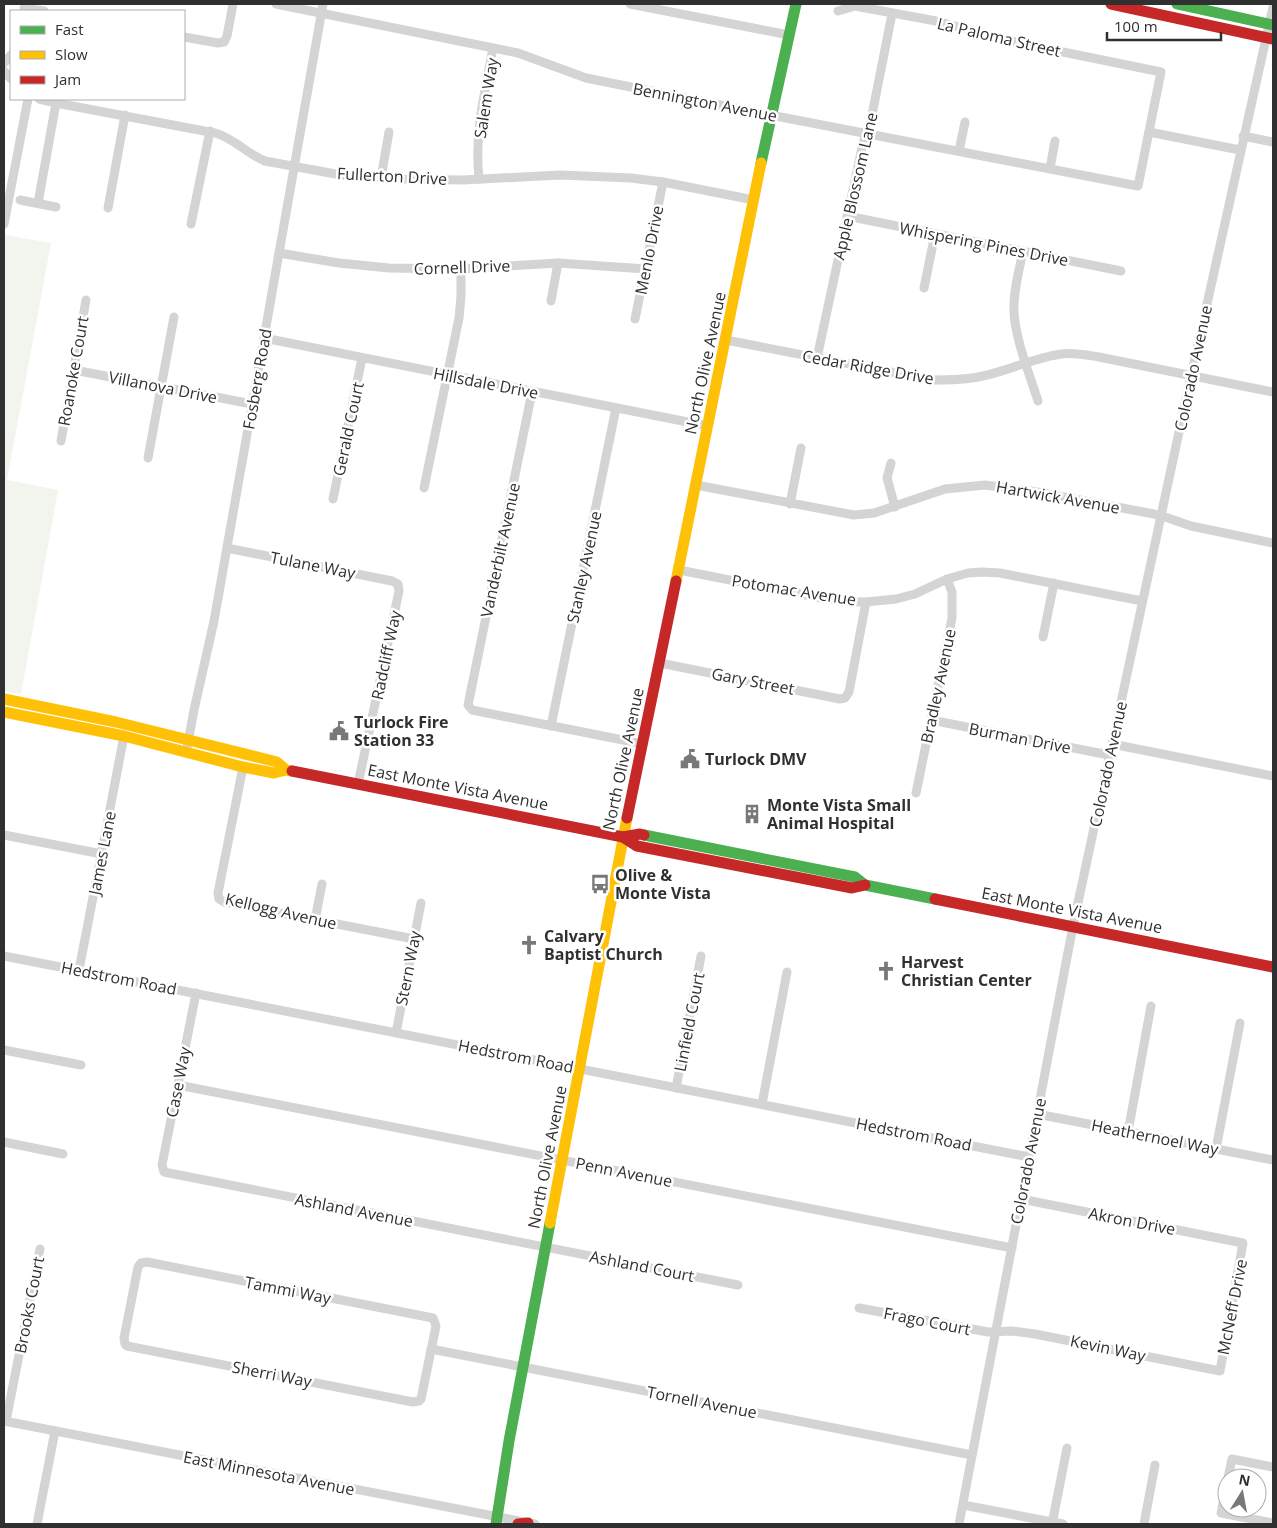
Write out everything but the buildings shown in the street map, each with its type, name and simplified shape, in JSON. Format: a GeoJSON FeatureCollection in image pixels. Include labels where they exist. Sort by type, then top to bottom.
{"type":"FeatureCollection","features":[{"type":"Feature","properties":{"kind":"main road","name":"North Olive Avenue"},"geometry":{"type":"LineString","coordinates":[[497,1521],[623,837],[796,4]]}},
{"type":"Feature","properties":{"kind":"main road"},"geometry":{"type":"LineString","coordinates":[[790,30],[804,4]]}},
{"type":"Feature","properties":{"kind":"main road"},"geometry":{"type":"LineString","coordinates":[[1111,4],[1270,39]]}},
{"type":"Feature","properties":{"kind":"main road"},"geometry":{"type":"LineString","coordinates":[[1178,4],[1272,24]]}},
{"type":"Feature","properties":{"kind":"main road","name":"East Monte Vista Avenue"},"geometry":{"type":"LineString","coordinates":[[4,700],[116,722],[277,762],[286,770]]}},
{"type":"Feature","properties":{"kind":"main road","name":"East Monte Vista Avenue"},"geometry":{"type":"LineString","coordinates":[[4,712],[124,736],[274,774],[286,770],[623,837],[640,834],[855,877],[865,885]]}},
{"type":"Feature","properties":{"kind":"main road","name":"East Monte Vista Avenue"},"geometry":{"type":"LineString","coordinates":[[623,837],[637,846],[771,873],[852,888],[865,885],[1273,967]]}},
{"type":"Feature","properties":{"kind":"main road"},"geometry":{"type":"LineString","coordinates":[[771,873],[793,872],[813,875],[818,870]]}},
{"type":"Feature","properties":{"kind":"street"},"geometry":{"type":"LineString","coordinates":[[185,37],[218,43],[224,42],[227,36],[233,4]]}},
{"type":"Feature","properties":{"kind":"street","name":"Bennington Avenue"},"geometry":{"type":"LineString","coordinates":[[276,4],[322,8],[518,53],[586,78],[1138,186],[1149,132]]}},
{"type":"Feature","properties":{"kind":"street"},"geometry":{"type":"LineString","coordinates":[[630,4],[790,30]]}},
{"type":"Feature","properties":{"kind":"street","name":"La Paloma Street"},"geometry":{"type":"LineString","coordinates":[[838,11],[855,6],[956,26],[1024,44],[1161,72],[1149,132]]}},
{"type":"Feature","properties":{"kind":"street","name":"Colorado Avenue"},"geometry":{"type":"LineString","coordinates":[[959,1524],[1073,926],[1243,136],[1270,39],[1273,7]]}},
{"type":"Feature","properties":{"kind":"street"},"geometry":{"type":"LineString","coordinates":[[24,8],[37,10]]}},
{"type":"Feature","properties":{"kind":"street","name":"Fosberg Road"},"geometry":{"type":"LineString","coordinates":[[186,753],[214,621],[322,8]]}},
{"type":"Feature","properties":{"kind":"street","name":"Apple Blossom Lane"},"geometry":{"type":"LineString","coordinates":[[817,358],[863,143],[871,120],[892,14]]}},
{"type":"Feature","properties":{"kind":"street","name":"Salem Way"},"geometry":{"type":"LineString","coordinates":[[479,178],[479,122],[494,48]]}},
{"type":"Feature","properties":{"kind":"street"},"geometry":{"type":"LineString","coordinates":[[4,224],[28,100]]}},
{"type":"Feature","properties":{"kind":"street","name":"Fullerton Drive"},"geometry":{"type":"LineString","coordinates":[[43,100],[210,131],[233,140],[261,159],[340,175],[434,180],[560,175],[622,177],[663,182],[754,200]]}},
{"type":"Feature","properties":{"kind":"street"},"geometry":{"type":"LineString","coordinates":[[38,204],[56,103]]}},
{"type":"Feature","properties":{"kind":"street"},"geometry":{"type":"LineString","coordinates":[[108,208],[125,115]]}},
{"type":"Feature","properties":{"kind":"street"},"geometry":{"type":"LineString","coordinates":[[960,151],[965,122]]}},
{"type":"Feature","properties":{"kind":"street"},"geometry":{"type":"LineString","coordinates":[[191,224],[210,131]]}},
{"type":"Feature","properties":{"kind":"street"},"geometry":{"type":"LineString","coordinates":[[381,178],[389,132]]}},
{"type":"Feature","properties":{"kind":"street"},"geometry":{"type":"LineString","coordinates":[[1149,132],[1240,150]]}},
{"type":"Feature","properties":{"kind":"street"},"geometry":{"type":"LineString","coordinates":[[1243,136],[1273,142]]}},
{"type":"Feature","properties":{"kind":"street"},"geometry":{"type":"LineString","coordinates":[[1050,168],[1055,141]]}},
{"type":"Feature","properties":{"kind":"street","name":"Menlo Drive"},"geometry":{"type":"LineString","coordinates":[[635,319],[663,182]]}},
{"type":"Feature","properties":{"kind":"street"},"geometry":{"type":"LineString","coordinates":[[20,200],[56,207]]}},
{"type":"Feature","properties":{"kind":"street","name":"Whispering Pines Drive"},"geometry":{"type":"LineString","coordinates":[[847,216],[1120,271]]}},
{"type":"Feature","properties":{"kind":"street"},"geometry":{"type":"LineString","coordinates":[[924,288],[935,234]]}},
{"type":"Feature","properties":{"kind":"street"},"geometry":{"type":"LineString","coordinates":[[1023,252],[1015,295],[1014,312],[1026,363],[1038,401]]}},
{"type":"Feature","properties":{"kind":"street","name":"Cornell Drive"},"geometry":{"type":"LineString","coordinates":[[279,253],[338,263],[421,269],[461,269],[558,263],[646,268]]}},
{"type":"Feature","properties":{"kind":"street"},"geometry":{"type":"LineString","coordinates":[[550,301],[558,263]]}},
{"type":"Feature","properties":{"kind":"street"},"geometry":{"type":"LineString","coordinates":[[424,488],[460,310],[461,269]]}},
{"type":"Feature","properties":{"kind":"street","name":"Roanoke Court"},"geometry":{"type":"LineString","coordinates":[[60,441],[86,300]]}},
{"type":"Feature","properties":{"kind":"street"},"geometry":{"type":"LineString","coordinates":[[148,458],[174,317]]}},
{"type":"Feature","properties":{"kind":"street","name":"Hillsdale Drive"},"geometry":{"type":"LineString","coordinates":[[264,338],[708,426]]}},
{"type":"Feature","properties":{"kind":"street","name":"Cedar Ridge Drive"},"geometry":{"type":"LineString","coordinates":[[726,340],[917,378],[940,380],[979,377],[1062,354],[1087,355],[1273,392]]}},
{"type":"Feature","properties":{"kind":"street","name":"Gerald Court"},"geometry":{"type":"LineString","coordinates":[[333,499],[362,358]]}},
{"type":"Feature","properties":{"kind":"street","name":"Villanova Drive"},"geometry":{"type":"LineString","coordinates":[[74,370],[252,404]]}},
{"type":"Feature","properties":{"kind":"street","name":"Vanderbilt Avenue"},"geometry":{"type":"LineString","coordinates":[[532,392],[468,703],[472,710],[552,726]]}},
{"type":"Feature","properties":{"kind":"street","name":"Stanley Avenue"},"geometry":{"type":"LineString","coordinates":[[552,726],[616,408]]}},
{"type":"Feature","properties":{"kind":"street"},"geometry":{"type":"LineString","coordinates":[[790,504],[801,448]]}},
{"type":"Feature","properties":{"kind":"street"},"geometry":{"type":"LineString","coordinates":[[891,463],[887,478],[895,507]]}},
{"type":"Feature","properties":{"kind":"street","name":"Hartwick Avenue"},"geometry":{"type":"LineString","coordinates":[[696,486],[854,515],[874,513],[895,507],[945,489],[985,485],[1037,492],[1161,516],[1191,526],[1273,543]]}},
{"type":"Feature","properties":{"kind":"street","name":"Tulane Way"},"geometry":{"type":"LineString","coordinates":[[227,548],[392,580],[398,584]]}},
{"type":"Feature","properties":{"kind":"street","name":"Potomac Avenue"},"geometry":{"type":"LineString","coordinates":[[679,570],[850,602],[896,599],[915,594],[948,579],[968,573],[990,572],[1142,601]]}},
{"type":"Feature","properties":{"kind":"street","name":"Bradley Avenue"},"geometry":{"type":"LineString","coordinates":[[916,793],[952,618],[953,600],[948,579]]}},
{"type":"Feature","properties":{"kind":"street"},"geometry":{"type":"LineString","coordinates":[[1043,637],[1054,583]]}},
{"type":"Feature","properties":{"kind":"street","name":"Radcliff Way"},"geometry":{"type":"LineString","coordinates":[[358,784],[399,591],[398,584]]}},
{"type":"Feature","properties":{"kind":"street","name":"Gary Street"},"geometry":{"type":"LineString","coordinates":[[660,663],[840,699],[845,698],[848,692],[866,602]]}},
{"type":"Feature","properties":{"kind":"street","name":"Burman Drive"},"geometry":{"type":"LineString","coordinates":[[931,720],[1109,756]]}},
{"type":"Feature","properties":{"kind":"street"},"geometry":{"type":"LineString","coordinates":[[552,726],[643,744]]}},
{"type":"Feature","properties":{"kind":"street","name":"James Lane"},"geometry":{"type":"LineString","coordinates":[[79,970],[124,736]]}},
{"type":"Feature","properties":{"kind":"street"},"geometry":{"type":"LineString","coordinates":[[1112,744],[1273,776]]}},
{"type":"Feature","properties":{"kind":"street","name":"Kellogg Avenue"},"geometry":{"type":"LineString","coordinates":[[243,767],[218,897],[224,902],[414,939]]}},
{"type":"Feature","properties":{"kind":"street"},"geometry":{"type":"LineString","coordinates":[[4,835],[102,854]]}},
{"type":"Feature","properties":{"kind":"street"},"geometry":{"type":"LineString","coordinates":[[315,920],[322,884]]}},
{"type":"Feature","properties":{"kind":"street","name":"Stern Way"},"geometry":{"type":"LineString","coordinates":[[396,1032],[421,903]]}},
{"type":"Feature","properties":{"kind":"street","name":"Hedstrom Road"},"geometry":{"type":"LineString","coordinates":[[4,956],[1029,1157]]}},
{"type":"Feature","properties":{"kind":"street","name":"Linfield Court"},"geometry":{"type":"LineString","coordinates":[[676,1088],[701,956]]}},
{"type":"Feature","properties":{"kind":"street"},"geometry":{"type":"LineString","coordinates":[[762,1104],[787,972]]}},
{"type":"Feature","properties":{"kind":"street","name":"Case Way"},"geometry":{"type":"LineString","coordinates":[[163,1171],[162,1165],[196,994]]}},
{"type":"Feature","properties":{"kind":"street"},"geometry":{"type":"LineString","coordinates":[[1128,1132],[1151,1006]]}},
{"type":"Feature","properties":{"kind":"street"},"geometry":{"type":"LineString","coordinates":[[1216,1149],[1240,1024]]}},
{"type":"Feature","properties":{"kind":"street"},"geometry":{"type":"LineString","coordinates":[[4,1050],[81,1065]]}},
{"type":"Feature","properties":{"kind":"street","name":"Penn Avenue"},"geometry":{"type":"LineString","coordinates":[[178,1085],[1012,1248]]}},
{"type":"Feature","properties":{"kind":"street","name":"Heathernoel Way"},"geometry":{"type":"LineString","coordinates":[[1037,1114],[1273,1160]]}},
{"type":"Feature","properties":{"kind":"street"},"geometry":{"type":"LineString","coordinates":[[4,1142],[63,1154]]}},
{"type":"Feature","properties":{"kind":"street","name":"Ashland Avenue"},"geometry":{"type":"LineString","coordinates":[[163,1171],[170,1174],[546,1248]]}},
{"type":"Feature","properties":{"kind":"street","name":"Akron Drive"},"geometry":{"type":"LineString","coordinates":[[1021,1199],[1244,1243]]}},
{"type":"Feature","properties":{"kind":"street","name":"McNeff Drive"},"geometry":{"type":"LineString","coordinates":[[1220,1371],[1244,1243]]}},
{"type":"Feature","properties":{"kind":"street","name":"Ashland Court"},"geometry":{"type":"LineString","coordinates":[[546,1248],[738,1285]]}},
{"type":"Feature","properties":{"kind":"street","name":"Brooks Court"},"geometry":{"type":"LineString","coordinates":[[5,1421],[40,1249]]}},
{"type":"Feature","properties":{"kind":"street","name":"Tammi Way"},"geometry":{"type":"LineString","coordinates":[[125,1344],[124,1338],[138,1267],[141,1263],[146,1262],[430,1317],[434,1320],[436,1326],[431,1349]]}},
{"type":"Feature","properties":{"kind":"street","name":"Frago Court"},"geometry":{"type":"LineString","coordinates":[[859,1308],[995,1332]]}},
{"type":"Feature","properties":{"kind":"street","name":"Kevin Way"},"geometry":{"type":"LineString","coordinates":[[995,1332],[1012,1331],[1035,1334],[1220,1371]]}},
{"type":"Feature","properties":{"kind":"street","name":"Sherri Way"},"geometry":{"type":"LineString","coordinates":[[125,1344],[130,1347],[413,1402],[419,1401],[422,1396],[431,1349]]}},
{"type":"Feature","properties":{"kind":"street","name":"Tornell Avenue"},"geometry":{"type":"LineString","coordinates":[[431,1349],[972,1455]]}},
{"type":"Feature","properties":{"kind":"street","name":"East Minnesota Avenue"},"geometry":{"type":"LineString","coordinates":[[5,1421],[497,1521],[527,1524]]}},
{"type":"Feature","properties":{"kind":"street"},"geometry":{"type":"LineString","coordinates":[[37,1524],[55,1431]]}},
{"type":"Feature","properties":{"kind":"street"},"geometry":{"type":"LineString","coordinates":[[1052,1523],[1067,1448]]}},
{"type":"Feature","properties":{"kind":"street"},"geometry":{"type":"LineString","coordinates":[[1230,1468],[1232,1459],[1273,1467]]}},
{"type":"Feature","properties":{"kind":"street"},"geometry":{"type":"LineString","coordinates":[[1144,1524],[1155,1465]]}},
{"type":"Feature","properties":{"kind":"street"},"geometry":{"type":"LineString","coordinates":[[963,1505],[1062,1524]]}},
{"type":"Feature","properties":{"kind":"street"},"geometry":{"type":"LineString","coordinates":[[1247,1518],[1273,1523]]}},
{"type":"Feature","properties":{"kind":"shaded area"},"geometry":{"type":"Polygon","coordinates":[[[5,235],[51,243],[7,480],[58,490],[21,694],[4,691],[5,235]]]}},
{"type":"Feature","properties":{"kind":"traffic: fast"},"geometry":{"type":"LineString","coordinates":[[761,163],[796,4]]}},
{"type":"Feature","properties":{"kind":"traffic: fast"},"geometry":{"type":"LineString","coordinates":[[1177,4],[1273,25]]}},
{"type":"Feature","properties":{"kind":"traffic: fast"},"geometry":{"type":"LineString","coordinates":[[644,835],[855,877],[865,885],[935,899]]}},
{"type":"Feature","properties":{"kind":"traffic: fast"},"geometry":{"type":"LineString","coordinates":[[496,1524],[509,1441],[550,1223]]}},
{"type":"Feature","properties":{"kind":"traffic: slow"},"geometry":{"type":"LineString","coordinates":[[676,581],[761,163]]}},
{"type":"Feature","properties":{"kind":"traffic: slow"},"geometry":{"type":"LineString","coordinates":[[4,699],[116,722],[277,762],[286,770],[292,771]]}},
{"type":"Feature","properties":{"kind":"traffic: slow"},"geometry":{"type":"LineString","coordinates":[[4,712],[124,736],[243,767],[274,773],[286,770]]}},
{"type":"Feature","properties":{"kind":"traffic: slow"},"geometry":{"type":"LineString","coordinates":[[550,1223],[627,818]]}},
{"type":"Feature","properties":{"kind":"traffic: jam"},"geometry":{"type":"LineString","coordinates":[[1111,4],[1273,39]]}},
{"type":"Feature","properties":{"kind":"traffic: jam"},"geometry":{"type":"LineString","coordinates":[[627,818],[676,581]]}},
{"type":"Feature","properties":{"kind":"traffic: jam"},"geometry":{"type":"LineString","coordinates":[[292,771],[623,837],[644,835]]}},
{"type":"Feature","properties":{"kind":"traffic: jam"},"geometry":{"type":"LineString","coordinates":[[623,837],[637,846],[852,888],[865,885]]}},
{"type":"Feature","properties":{"kind":"traffic: jam"},"geometry":{"type":"LineString","coordinates":[[935,899],[1273,967]]}},
{"type":"Feature","properties":{"kind":"traffic: jam"},"geometry":{"type":"LineString","coordinates":[[518,1524],[528,1523]]}},
{"type":"Feature","properties":{"kind":"place","name":"Turlock Fire Station 33"},"geometry":{"type":"Point","coordinates":[339,731]}},
{"type":"Feature","properties":{"kind":"place","name":"Turlock DMV"},"geometry":{"type":"Point","coordinates":[690,759]}},
{"type":"Feature","properties":{"kind":"place","name":"Monte Vista Small Animal Hospital"},"geometry":{"type":"Point","coordinates":[752,814]}},
{"type":"Feature","properties":{"kind":"place","name":"Olive & Monte Vista"},"geometry":{"type":"Point","coordinates":[600,884]}},
{"type":"Feature","properties":{"kind":"place","name":"Calvary Baptist Church"},"geometry":{"type":"Point","coordinates":[529,945]}},
{"type":"Feature","properties":{"kind":"place","name":"Harvest Christian Center"},"geometry":{"type":"Point","coordinates":[886,971]}}]}
